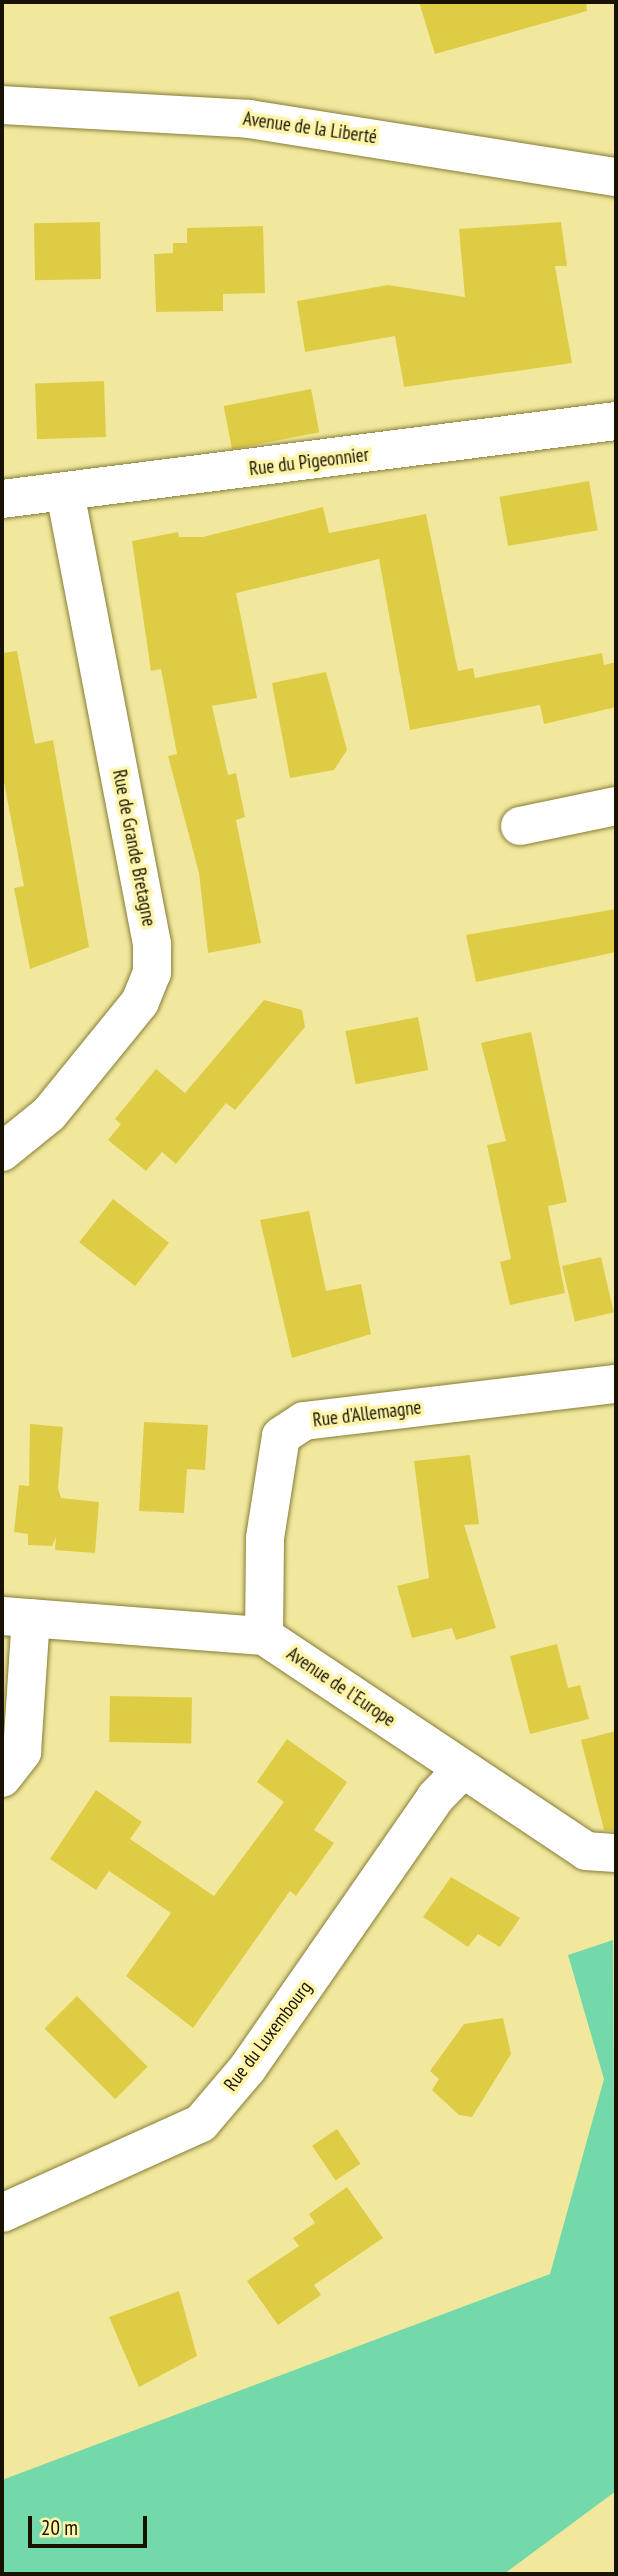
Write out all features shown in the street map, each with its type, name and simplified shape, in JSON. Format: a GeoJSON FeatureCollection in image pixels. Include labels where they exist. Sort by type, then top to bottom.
{"type":"FeatureCollection","features":[{"type":"Feature","properties":{"kind":"street","name":"Avenue de la Liberté"},"geometry":{"type":"LineString","coordinates":[[2,105],[249,119],[616,177]]}},
{"type":"Feature","properties":{"kind":"street","name":"Rue du Pigeonnier"},"geometry":{"type":"LineString","coordinates":[[2,499],[616,421]]}},
{"type":"Feature","properties":{"kind":"street","name":"Rue de Grande Bretagne"},"geometry":{"type":"LineString","coordinates":[[2,1152],[49,1114],[140,1002],[152,973],[152,944],[65,492]]}},
{"type":"Feature","properties":{"kind":"street"},"geometry":{"type":"LineString","coordinates":[[520,826],[616,806]]}},
{"type":"Feature","properties":{"kind":"street","name":"Rue d'Allemagne"},"geometry":{"type":"LineString","coordinates":[[264,1636],[265,1538],[281,1436],[304,1421],[616,1384]]}},
{"type":"Feature","properties":{"kind":"street","name":"Avenue de l'Europe"},"geometry":{"type":"LineString","coordinates":[[2,1779],[22,1752],[17,1617],[264,1636],[586,1851],[616,1853]]}},
{"type":"Feature","properties":{"kind":"street","name":"Rue du Luxembourg"},"geometry":{"type":"LineString","coordinates":[[2,2213],[201,2123],[247,2069],[435,1798],[462,1770]]}},
{"type":"Feature","properties":{"kind":"green space"},"geometry":{"type":"Polygon","coordinates":[[[613,1940],[616,2491],[504,2574],[2,2574],[2,2480],[550,2274],[604,2079],[568,1955],[613,1940]]]}},
{"type":"Feature","properties":{"kind":"building"},"geometry":{"type":"Polygon","coordinates":[[[419,2],[586,2],[587,11],[435,54],[419,2]]]}},
{"type":"Feature","properties":{"kind":"building"},"geometry":{"type":"Polygon","coordinates":[[[100,222],[101,279],[35,280],[34,223],[100,222]]]}},
{"type":"Feature","properties":{"kind":"building"},"geometry":{"type":"Polygon","coordinates":[[[561,222],[567,266],[555,266],[572,363],[404,387],[395,336],[305,352],[297,301],[388,285],[465,297],[459,229],[561,222]]]}},
{"type":"Feature","properties":{"kind":"building"},"geometry":{"type":"Polygon","coordinates":[[[263,226],[265,293],[223,294],[223,311],[156,312],[154,254],[173,253],[173,243],[187,243],[187,228],[263,226]]]}},
{"type":"Feature","properties":{"kind":"building"},"geometry":{"type":"Polygon","coordinates":[[[104,381],[106,437],[37,439],[35,383],[104,381]]]}},
{"type":"Feature","properties":{"kind":"building"},"geometry":{"type":"Polygon","coordinates":[[[311,389],[319,432],[232,449],[224,406],[311,389]]]}},
{"type":"Feature","properties":{"kind":"building"},"geometry":{"type":"Polygon","coordinates":[[[589,481],[598,530],[508,546],[499,497],[589,481]]]}},
{"type":"Feature","properties":{"kind":"building"},"geometry":{"type":"Polygon","coordinates":[[[323,507],[329,533],[426,514],[458,671],[473,668],[475,678],[602,653],[604,665],[616,662],[616,707],[544,724],[540,705],[410,730],[379,559],[236,593],[257,698],[212,706],[228,775],[236,773],[245,817],[236,820],[261,943],[208,953],[199,873],[168,756],[177,754],[161,669],[151,671],[132,541],[178,532],[179,537],[203,537],[323,507]]]}},
{"type":"Feature","properties":{"kind":"building"},"geometry":{"type":"Polygon","coordinates":[[[17,651],[35,744],[53,740],[89,947],[30,969],[14,888],[24,886],[2,772],[2,653],[17,651]]]}},
{"type":"Feature","properties":{"kind":"building"},"geometry":{"type":"Polygon","coordinates":[[[326,672],[347,750],[334,770],[290,778],[272,683],[326,672]]]}},
{"type":"Feature","properties":{"kind":"building"},"geometry":{"type":"Polygon","coordinates":[[[616,909],[616,952],[476,982],[466,935],[616,909]]]}},
{"type":"Feature","properties":{"kind":"building"},"geometry":{"type":"Polygon","coordinates":[[[264,1000],[302,1010],[305,1027],[235,1110],[226,1103],[176,1164],[162,1152],[146,1171],[108,1140],[121,1124],[115,1119],[156,1069],[185,1093],[264,1000]]]}},
{"type":"Feature","properties":{"kind":"building"},"geometry":{"type":"Polygon","coordinates":[[[418,1017],[428,1070],[356,1084],[345,1031],[418,1017]]]}},
{"type":"Feature","properties":{"kind":"building"},"geometry":{"type":"Polygon","coordinates":[[[531,1032],[567,1202],[548,1206],[565,1293],[510,1305],[500,1262],[511,1259],[487,1145],[506,1141],[481,1043],[531,1032]]]}},
{"type":"Feature","properties":{"kind":"building"},"geometry":{"type":"Polygon","coordinates":[[[113,1199],[169,1243],[135,1286],[79,1242],[113,1199]]]}},
{"type":"Feature","properties":{"kind":"building"},"geometry":{"type":"Polygon","coordinates":[[[309,1211],[326,1291],[361,1284],[371,1334],[292,1358],[260,1220],[309,1211]]]}},
{"type":"Feature","properties":{"kind":"building"},"geometry":{"type":"Polygon","coordinates":[[[601,1257],[614,1313],[575,1322],[562,1266],[601,1257]]]}},
{"type":"Feature","properties":{"kind":"building"},"geometry":{"type":"Polygon","coordinates":[[[144,1422],[208,1425],[205,1470],[187,1469],[184,1513],[139,1511],[144,1422]]]}},
{"type":"Feature","properties":{"kind":"building"},"geometry":{"type":"Polygon","coordinates":[[[30,1424],[63,1427],[58,1488],[61,1498],[99,1502],[95,1553],[55,1550],[56,1537],[52,1546],[28,1545],[28,1534],[14,1532],[19,1485],[29,1486],[30,1424]]]}},
{"type":"Feature","properties":{"kind":"building"},"geometry":{"type":"Polygon","coordinates":[[[470,1455],[479,1524],[464,1525],[496,1628],[456,1640],[452,1628],[412,1638],[397,1586],[429,1578],[414,1461],[470,1455]]]}},
{"type":"Feature","properties":{"kind":"building"},"geometry":{"type":"Polygon","coordinates":[[[557,1644],[568,1688],[580,1685],[589,1719],[530,1734],[510,1656],[557,1644]]]}},
{"type":"Feature","properties":{"kind":"building"},"geometry":{"type":"Polygon","coordinates":[[[110,1696],[192,1697],[191,1743],[109,1742],[110,1696]]]}},
{"type":"Feature","properties":{"kind":"building"},"geometry":{"type":"Polygon","coordinates":[[[616,1731],[616,1831],[604,1830],[581,1740],[616,1731]]]}},
{"type":"Feature","properties":{"kind":"building"},"geometry":{"type":"Polygon","coordinates":[[[287,1739],[347,1782],[314,1830],[334,1843],[296,1896],[290,1891],[193,2028],[126,1976],[171,1913],[109,1871],[96,1890],[50,1859],[96,1790],[142,1822],[130,1839],[214,1896],[284,1802],[257,1782],[287,1739]]]}},
{"type":"Feature","properties":{"kind":"building"},"geometry":{"type":"Polygon","coordinates":[[[451,1877],[520,1918],[500,1947],[478,1934],[468,1947],[423,1917],[451,1877]]]}},
{"type":"Feature","properties":{"kind":"building"},"geometry":{"type":"Polygon","coordinates":[[[77,1996],[148,2067],[115,2099],[44,2029],[77,1996]]]}},
{"type":"Feature","properties":{"kind":"building"},"geometry":{"type":"Polygon","coordinates":[[[503,2018],[511,2054],[472,2117],[459,2115],[432,2090],[439,2079],[430,2071],[464,2024],[503,2018]]]}},
{"type":"Feature","properties":{"kind":"building"},"geometry":{"type":"Polygon","coordinates":[[[337,2129],[360,2164],[336,2181],[312,2146],[337,2129]]]}},
{"type":"Feature","properties":{"kind":"building"},"geometry":{"type":"Polygon","coordinates":[[[347,2187],[383,2238],[314,2285],[321,2295],[278,2325],[247,2281],[299,2246],[293,2238],[315,2223],[309,2214],[347,2187]]]}},
{"type":"Feature","properties":{"kind":"building"},"geometry":{"type":"Polygon","coordinates":[[[179,2291],[197,2356],[139,2387],[109,2317],[179,2291]]]}}]}
